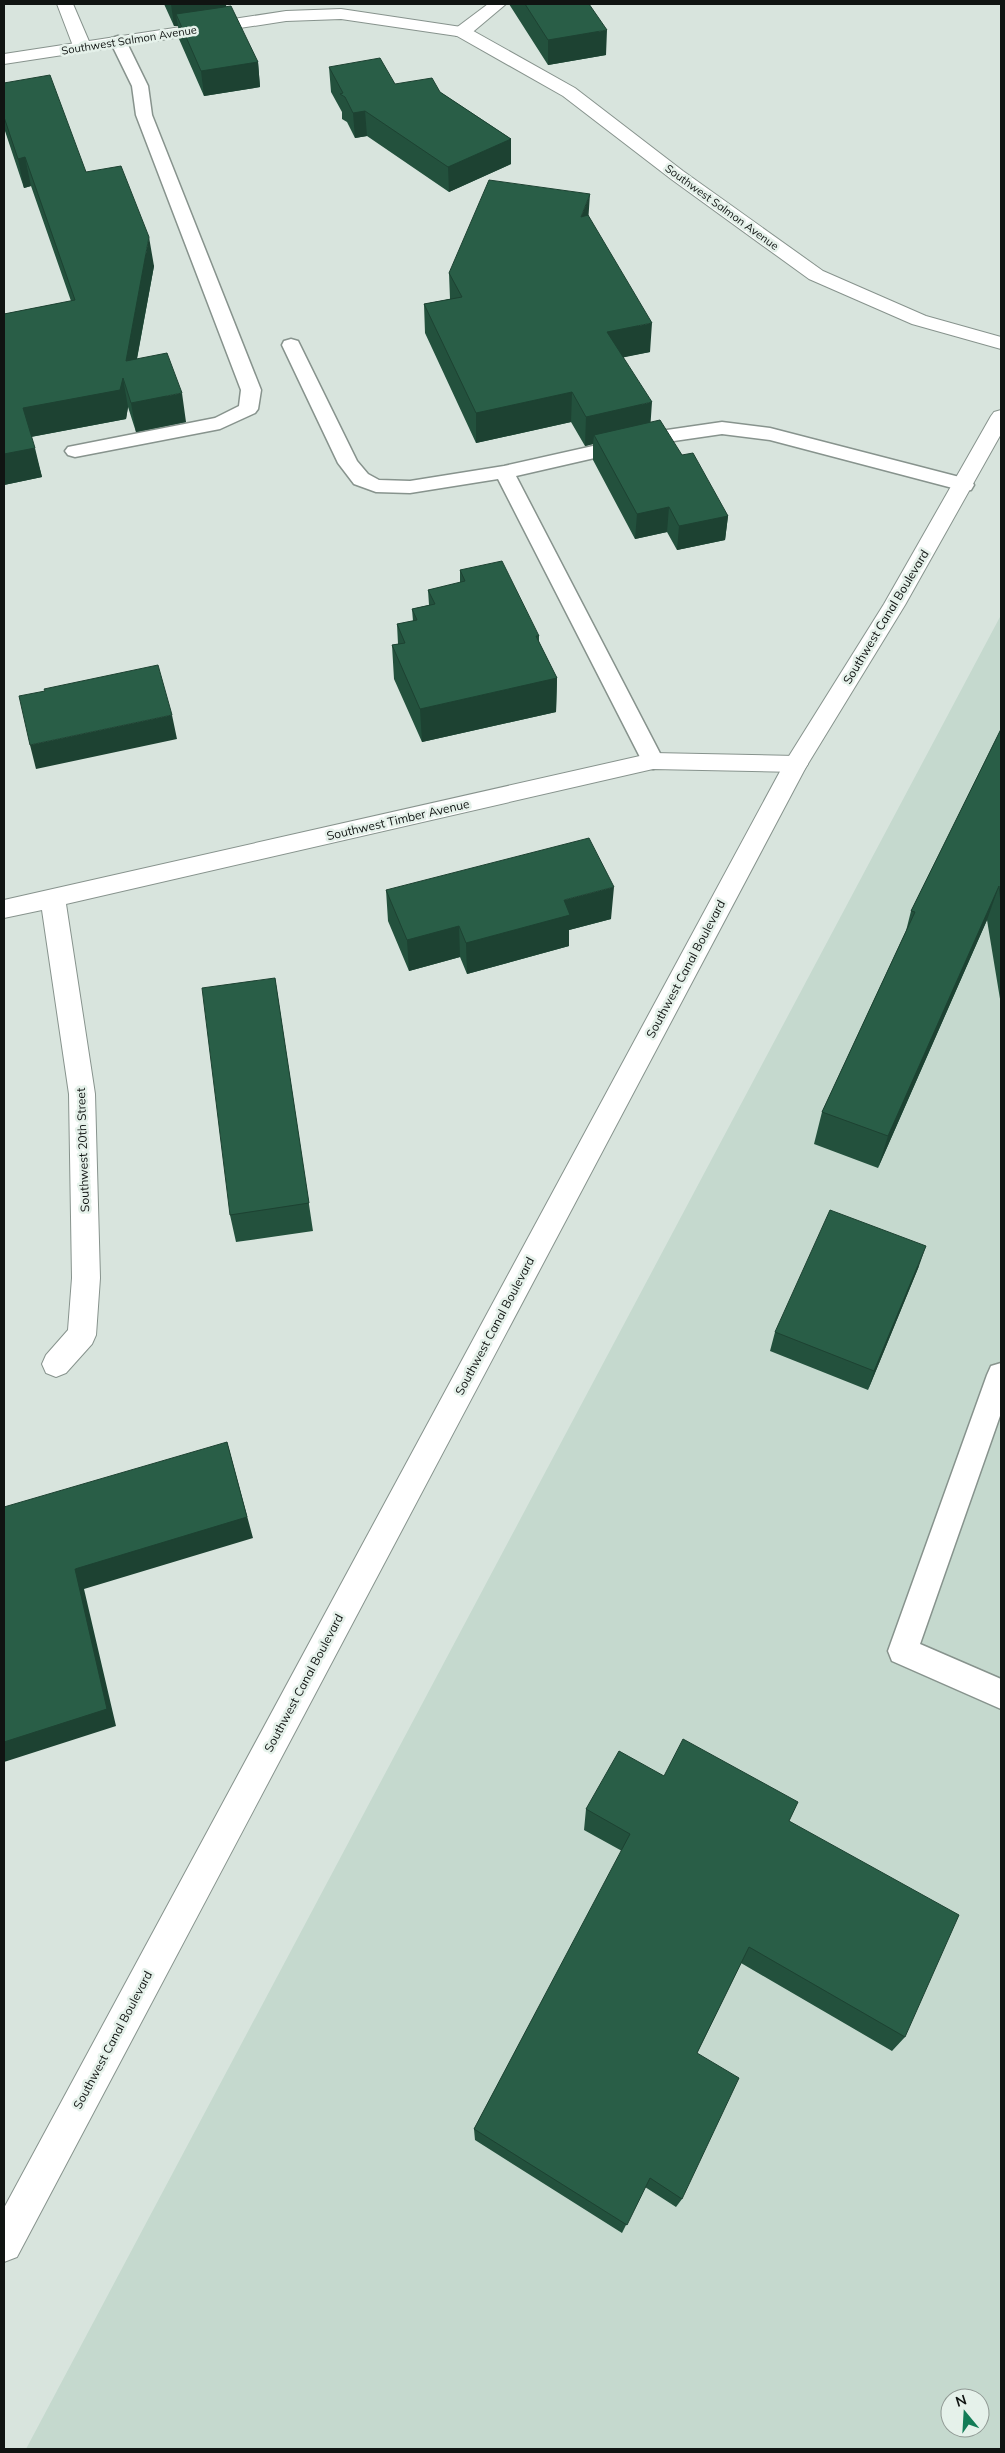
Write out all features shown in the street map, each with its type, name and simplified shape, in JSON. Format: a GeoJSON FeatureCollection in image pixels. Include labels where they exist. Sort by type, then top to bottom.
{"type":"FeatureCollection","features":[{"type":"Feature","properties":{"kind":"main road"},"geometry":{"type":"LineString","coordinates":[[65,4],[82,46]]}},
{"type":"Feature","properties":{"kind":"main road"},"geometry":{"type":"LineString","coordinates":[[462,32],[498,4]]}},
{"type":"Feature","properties":{"kind":"main road","name":"Southwest Salmon Avenue"},"geometry":{"type":"LineString","coordinates":[[4,59],[286,16],[341,14],[462,32],[569,92],[677,175],[816,275],[919,320],[1001,343]]}},
{"type":"Feature","properties":{"kind":"main road","name":"Southwest Canal Boulevard"},"geometry":{"type":"LineString","coordinates":[[4,2244],[796,764],[894,605],[964,485],[1001,416]]}},
{"type":"Feature","properties":{"kind":"main road","name":"Southwest Timber Avenue"},"geometry":{"type":"LineString","coordinates":[[4,909],[653,761],[796,764]]}},
{"type":"Feature","properties":{"kind":"main road","name":"Southwest 20th Street"},"geometry":{"type":"LineString","coordinates":[[53,898],[82,1094],[86,1278],[82,1336],[56,1364]]}},
{"type":"Feature","properties":{"kind":"lane"},"geometry":{"type":"LineString","coordinates":[[75,451],[220,424],[248,409],[251,390],[144,115],[140,86],[118,41]]}},
{"type":"Feature","properties":{"kind":"lane"},"geometry":{"type":"LineString","coordinates":[[291,345],[348,463],[360,479],[376,486],[410,487],[504,472],[660,437],[722,428],[770,434],[964,485]]}},
{"type":"Feature","properties":{"kind":"lane"},"geometry":{"type":"LineString","coordinates":[[504,472],[653,761]]}},
{"type":"Feature","properties":{"kind":"lane"},"geometry":{"type":"LineString","coordinates":[[1001,1375],[903,1651],[1001,1694]]}},
{"type":"Feature","properties":{"kind":"shaded area"},"geometry":{"type":"Polygon","coordinates":[[[1001,615],[1001,2449],[26,2449],[1001,615]]]}},
{"type":"Feature","properties":{"kind":"building"},"geometry":{"type":"Polygon","coordinates":[[[525,4],[589,4],[607,30],[548,40],[525,4]]]}},
{"type":"Feature","properties":{"kind":"building"},"geometry":{"type":"Polygon","coordinates":[[[231,6],[258,62],[201,71],[176,14],[231,6]]]}},
{"type":"Feature","properties":{"kind":"building"},"geometry":{"type":"Polygon","coordinates":[[[380,58],[395,84],[432,78],[440,92],[511,139],[448,167],[365,111],[353,113],[345,97],[340,94],[343,93],[329,67],[380,58]]]}},
{"type":"Feature","properties":{"kind":"building"},"geometry":{"type":"Polygon","coordinates":[[[50,75],[86,172],[121,166],[149,237],[126,361],[167,353],[182,393],[131,403],[123,378],[120,390],[23,408],[35,448],[4,454],[4,314],[75,300],[25,157],[18,159],[4,117],[4,83],[50,75]]]}},
{"type":"Feature","properties":{"kind":"building"},"geometry":{"type":"Polygon","coordinates":[[[489,180],[590,194],[581,217],[588,215],[652,323],[607,332],[652,402],[586,417],[572,392],[476,413],[424,304],[462,297],[449,273],[489,180]]]}},
{"type":"Feature","properties":{"kind":"building"},"geometry":{"type":"Polygon","coordinates":[[[660,420],[682,455],[693,453],[728,516],[679,526],[669,507],[637,514],[594,435],[660,420]]]}},
{"type":"Feature","properties":{"kind":"building"},"geometry":{"type":"Polygon","coordinates":[[[502,561],[539,636],[536,636],[557,678],[420,709],[392,645],[405,643],[397,624],[417,620],[412,609],[435,604],[428,590],[465,581],[460,570],[502,561]]]}},
{"type":"Feature","properties":{"kind":"building"},"geometry":{"type":"Polygon","coordinates":[[[158,665],[172,715],[30,745],[19,696],[158,665]]]}},
{"type":"Feature","properties":{"kind":"building"},"geometry":{"type":"Polygon","coordinates":[[[1001,729],[1001,902],[999,886],[888,1136],[822,1112],[915,912],[911,911],[1001,729]]]}},
{"type":"Feature","properties":{"kind":"building"},"geometry":{"type":"Polygon","coordinates":[[[589,838],[614,887],[564,900],[570,915],[466,943],[459,926],[407,940],[386,890],[589,838]]]}},
{"type":"Feature","properties":{"kind":"building"},"geometry":{"type":"Polygon","coordinates":[[[275,978],[309,1203],[230,1215],[202,988],[275,978]]]}},
{"type":"Feature","properties":{"kind":"building"},"geometry":{"type":"Polygon","coordinates":[[[830,1210],[926,1246],[874,1371],[775,1332],[830,1210]]]}},
{"type":"Feature","properties":{"kind":"building"},"geometry":{"type":"Polygon","coordinates":[[[227,1442],[247,1517],[75,1569],[107,1709],[4,1742],[4,1507],[227,1442]]]}},
{"type":"Feature","properties":{"kind":"building"},"geometry":{"type":"Polygon","coordinates":[[[683,1739],[798,1802],[789,1821],[959,1915],[905,2037],[749,1947],[697,2053],[739,2078],[682,2199],[650,2178],[627,2225],[474,2129],[630,1834],[586,1809],[619,1751],[664,1776],[683,1739]]]}}]}
